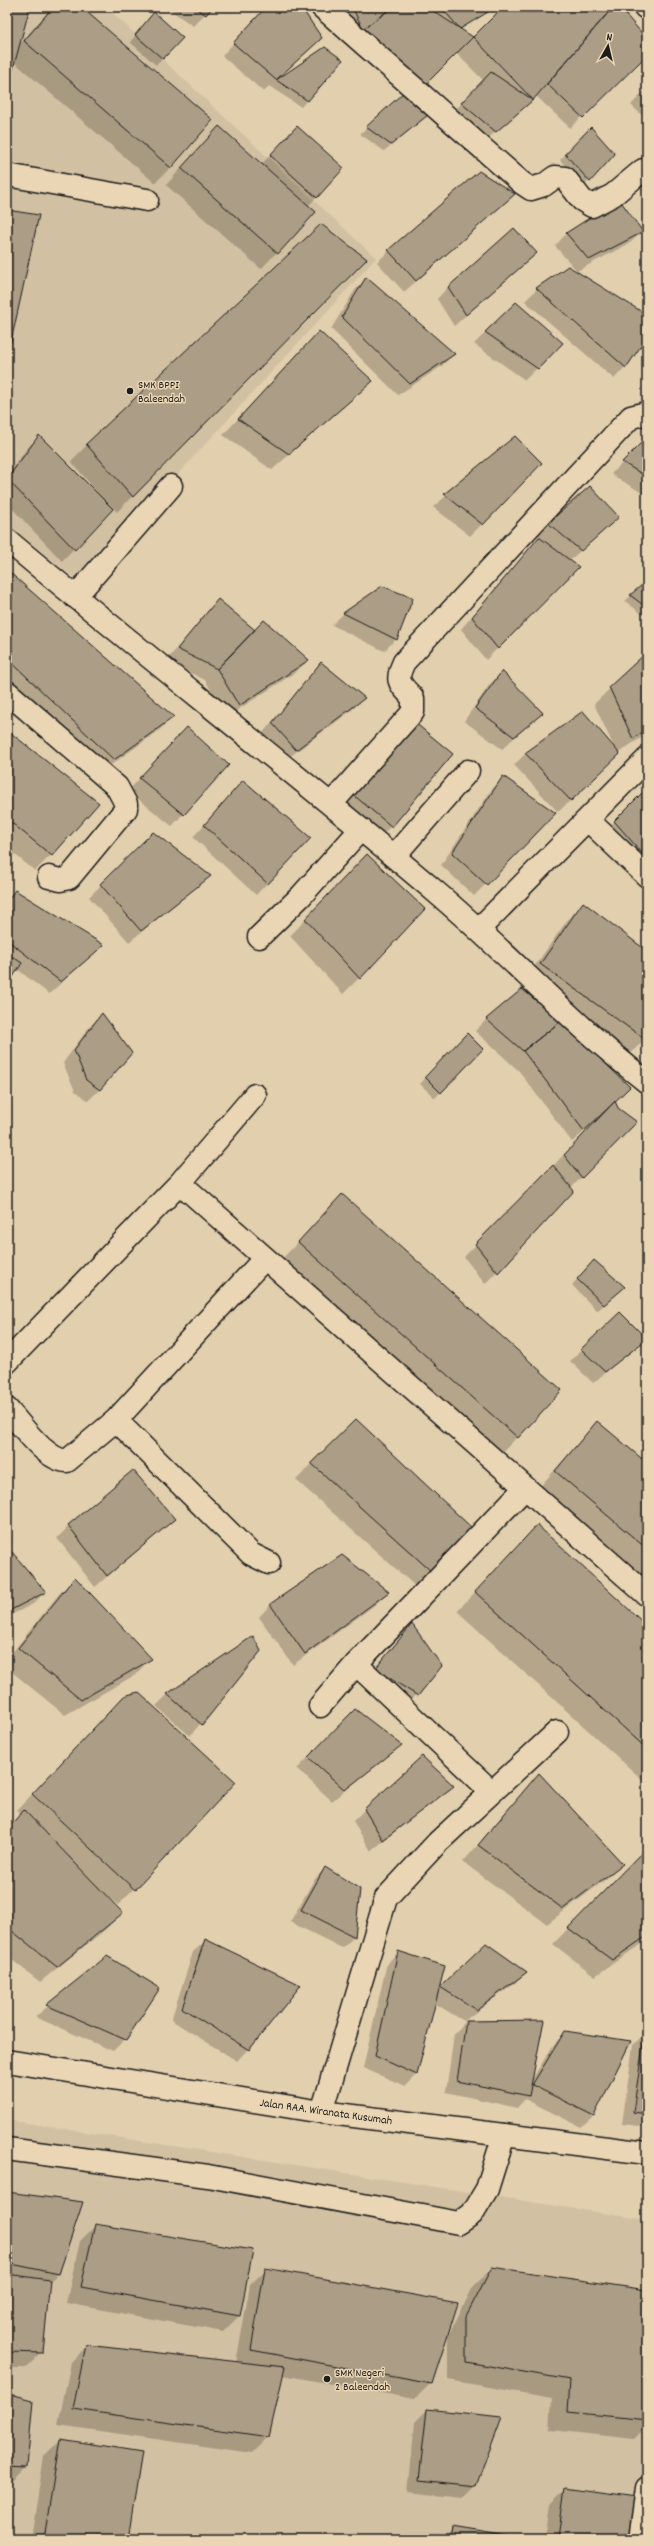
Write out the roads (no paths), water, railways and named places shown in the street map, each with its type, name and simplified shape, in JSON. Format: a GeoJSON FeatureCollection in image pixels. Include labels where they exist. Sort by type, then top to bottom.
{"type":"FeatureCollection","features":[{"type":"Feature","properties":{"kind":"street"},"geometry":{"type":"LineString","coordinates":[[322,7],[522,183],[532,188],[544,185],[555,177],[565,178],[582,200],[592,206],[613,195],[646,170]]}},
{"type":"Feature","properties":{"kind":"street"},"geometry":{"type":"LineString","coordinates":[[7,175],[147,200]]}},
{"type":"Feature","properties":{"kind":"street"},"geometry":{"type":"LineString","coordinates":[[331,804],[413,712],[413,698],[400,684],[398,677],[404,662],[631,417],[647,413]]}},
{"type":"Feature","properties":{"kind":"street"},"geometry":{"type":"LineString","coordinates":[[75,597],[171,486]]}},
{"type":"Feature","properties":{"kind":"street"},"geometry":{"type":"LineString","coordinates":[[7,540],[394,856],[479,929],[539,989],[647,1082]]}},
{"type":"Feature","properties":{"kind":"street"},"geometry":{"type":"LineString","coordinates":[[7,692],[117,787],[126,804],[126,809],[69,878],[54,878]]}},
{"type":"Feature","properties":{"kind":"street"},"geometry":{"type":"LineString","coordinates":[[479,929],[647,759]]}},
{"type":"Feature","properties":{"kind":"street"},"geometry":{"type":"LineString","coordinates":[[394,856],[468,771]]}},
{"type":"Feature","properties":{"kind":"street"},"geometry":{"type":"LineString","coordinates":[[588,820],[647,876]]}},
{"type":"Feature","properties":{"kind":"street"},"geometry":{"type":"LineString","coordinates":[[259,938],[301,896],[361,829]]}},
{"type":"Feature","properties":{"kind":"street"},"geometry":{"type":"LineString","coordinates":[[12,1348],[180,1183],[255,1095]]}},
{"type":"Feature","properties":{"kind":"street"},"geometry":{"type":"LineString","coordinates":[[180,1183],[647,1595]]}},
{"type":"Feature","properties":{"kind":"street"},"geometry":{"type":"LineString","coordinates":[[7,1409],[49,1455],[59,1461],[67,1461],[116,1420],[265,1258]]}},
{"type":"Feature","properties":{"kind":"street"},"geometry":{"type":"LineString","coordinates":[[116,1420],[251,1554],[269,1563]]}},
{"type":"Feature","properties":{"kind":"street"},"geometry":{"type":"LineString","coordinates":[[320,1706],[356,1664],[420,1599],[524,1488]]}},
{"type":"Feature","properties":{"kind":"street"},"geometry":{"type":"LineString","coordinates":[[356,1664],[492,1792]]}},
{"type":"Feature","properties":{"kind":"street"},"geometry":{"type":"LineString","coordinates":[[322,2112],[386,1898],[438,1842],[557,1732]]}},
{"type":"Feature","properties":{"kind":"street","name":"Jalan RAA. Wiranata Kusumah"},"geometry":{"type":"LineString","coordinates":[[7,2061],[322,2112],[647,2153]]}},
{"type":"Feature","properties":{"kind":"street"},"geometry":{"type":"LineString","coordinates":[[7,2149],[208,2176],[459,2223],[472,2214],[487,2189],[504,2134]]}},
{"type":"Feature","properties":{"kind":"street"},"geometry":{"type":"LineString","coordinates":[[640,2539],[647,2488]]}},
{"type":"Feature","properties":{"kind":"place","name":"SMK BPPI Baleendah"},"geometry":{"type":"Point","coordinates":[130,391]}},
{"type":"Feature","properties":{"kind":"place","name":"SMK Negeri 2 Baleendah"},"geometry":{"type":"Point","coordinates":[327,2379]}}]}
